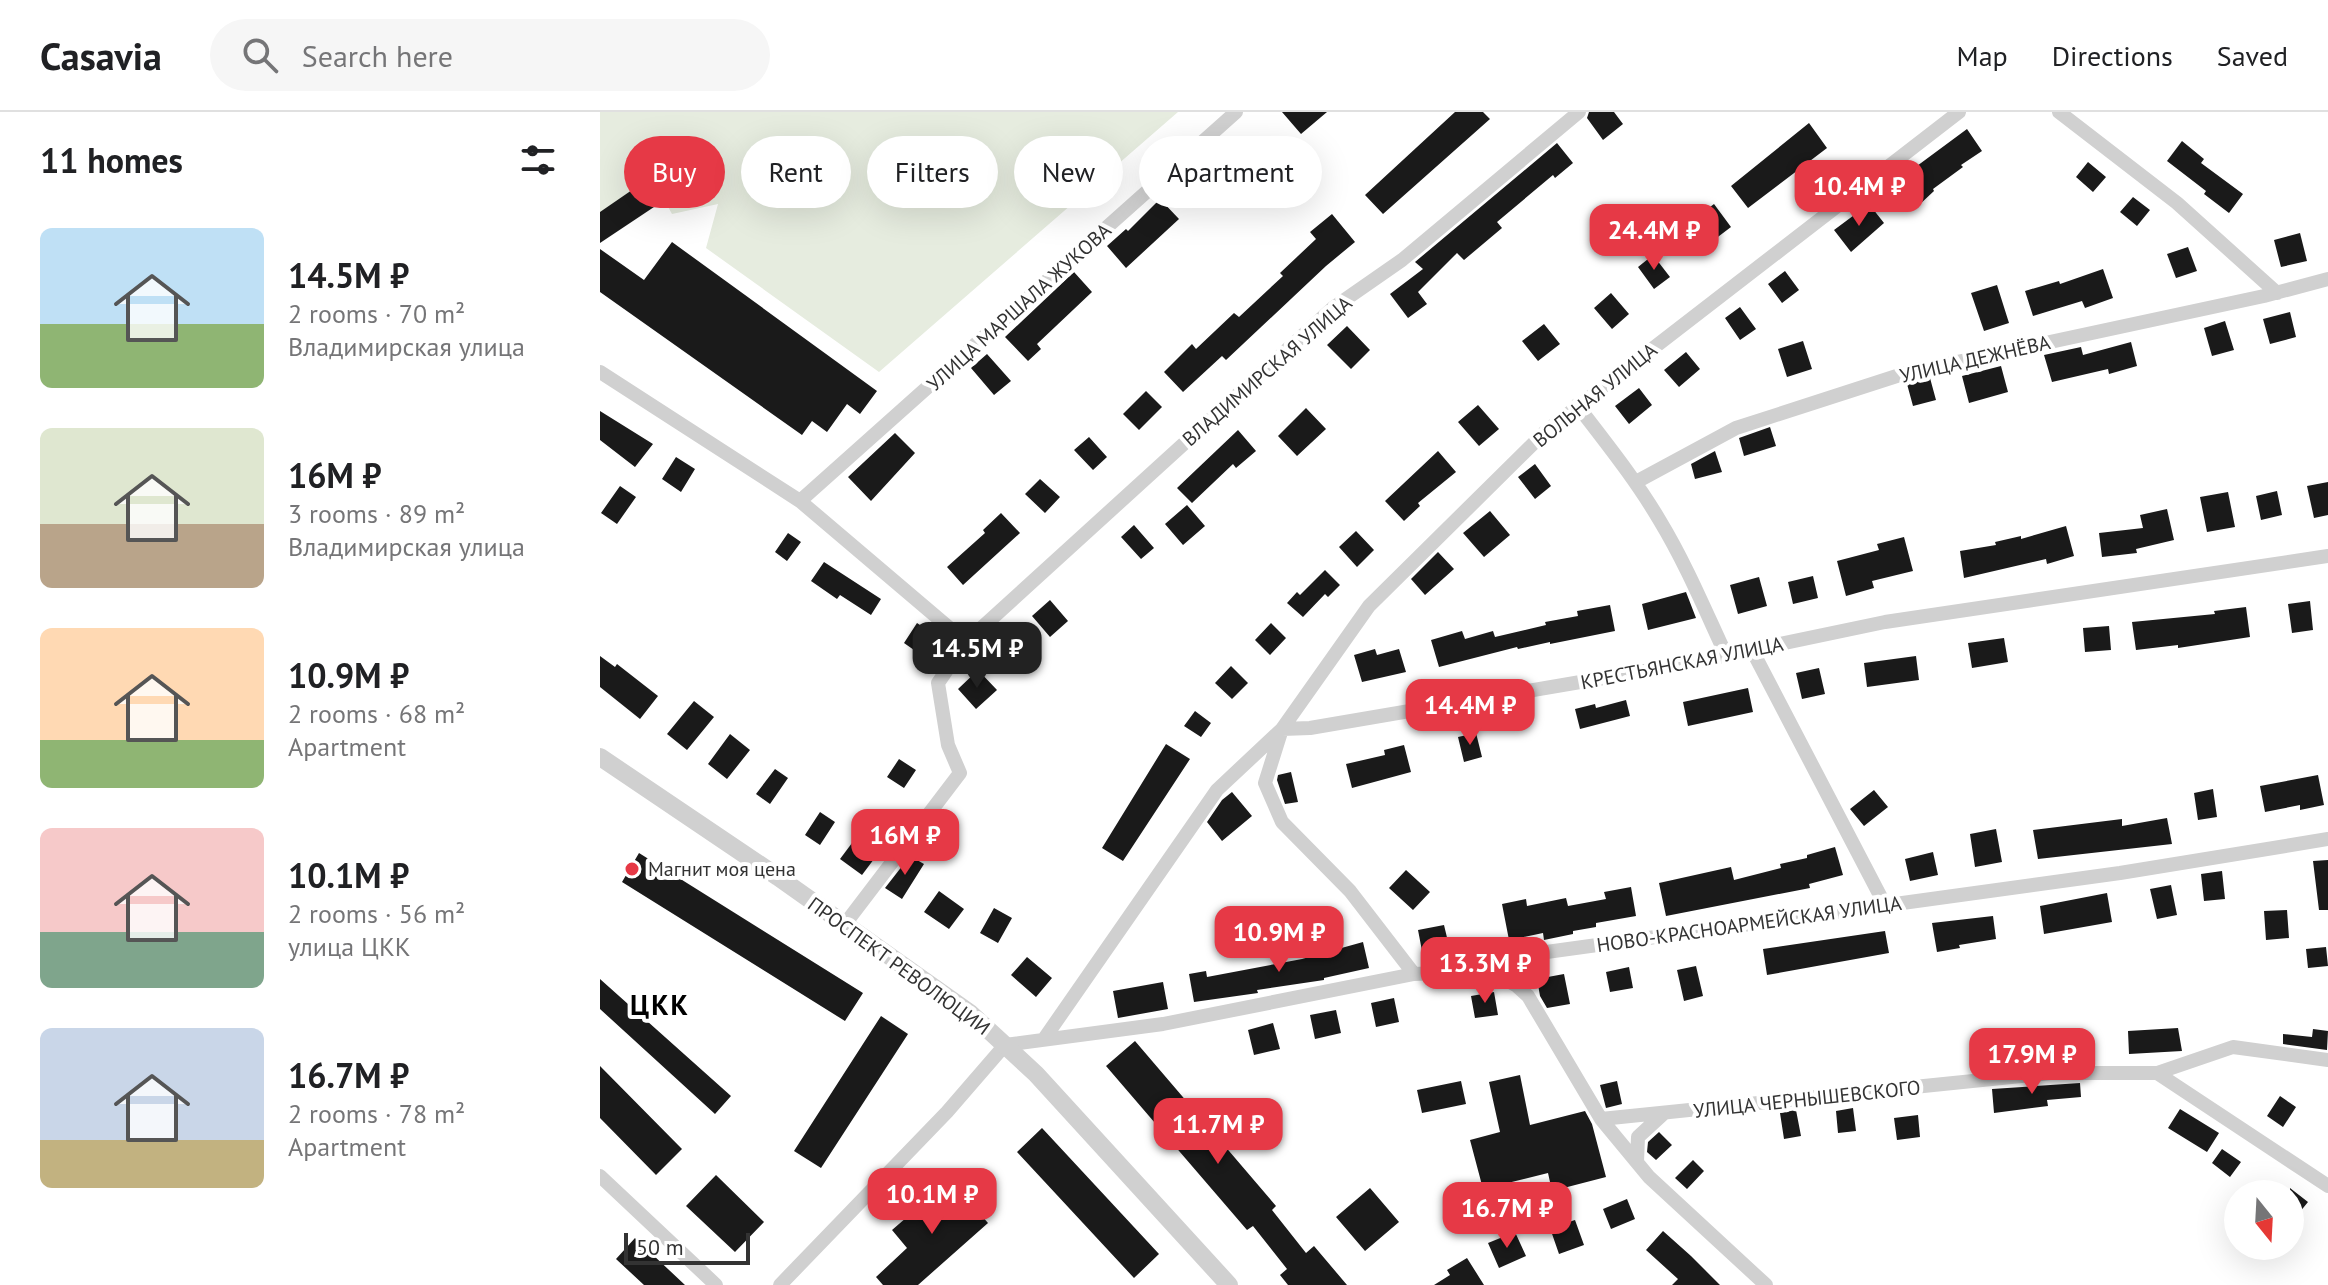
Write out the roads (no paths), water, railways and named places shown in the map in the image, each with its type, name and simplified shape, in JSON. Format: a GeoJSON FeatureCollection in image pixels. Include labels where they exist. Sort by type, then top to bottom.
{"type":"FeatureCollection","features":[{"type":"Feature","properties":{"kind":"street","name":"УЛИЦА МАРШАЛА ЖУКОВА"},"geometry":{"type":"LineString","coordinates":[[800,501],[1236,112]]}},
{"type":"Feature","properties":{"kind":"street","name":"ВЛАДИМИРСКАЯ УЛИЦА"},"geometry":{"type":"LineString","coordinates":[[845,924],[960,773],[948,745],[938,683],[966,642],[1333,308],[1402,260],[1579,112]]}},
{"type":"Feature","properties":{"kind":"street","name":"ВОЛЬНАЯ УЛИЦА"},"geometry":{"type":"LineString","coordinates":[[1282,729],[1369,606],[1546,431],[1959,112]]}},
{"type":"Feature","properties":{"kind":"street"},"geometry":{"type":"LineString","coordinates":[[2059,112],[2177,203],[2277,293]]}},
{"type":"Feature","properties":{"kind":"street","name":"УЛИЦА ДЕЖНЁВА"},"geometry":{"type":"LineString","coordinates":[[1636,482],[1736,428],[1906,373],[2277,293],[2328,279]]}},
{"type":"Feature","properties":{"kind":"street"},"geometry":{"type":"LineString","coordinates":[[600,372],[800,501],[966,642]]}},
{"type":"Feature","properties":{"kind":"street"},"geometry":{"type":"LineString","coordinates":[[1577,405],[1636,482],[1688,571],[1726,655]]}},
{"type":"Feature","properties":{"kind":"street","name":"КРЕСТЬЯНСКАЯ УЛИЦА"},"geometry":{"type":"LineString","coordinates":[[1282,729],[1310,728],[1465,702],[1726,655],[1885,622],[2328,556]]}},
{"type":"Feature","properties":{"kind":"street"},"geometry":{"type":"LineString","coordinates":[[1752,650],[1885,905]]}},
{"type":"Feature","properties":{"kind":"street"},"geometry":{"type":"LineString","coordinates":[[1282,729],[1265,783],[1282,822],[1350,891],[1414,974]]}},
{"type":"Feature","properties":{"kind":"street"},"geometry":{"type":"LineString","coordinates":[[1044,1039],[1217,790],[1282,729]]}},
{"type":"Feature","properties":{"kind":"street","name":"ПРОСПЕКТ РЕВОЛЮЦИИ"},"geometry":{"type":"LineString","coordinates":[[600,757],[970,1013],[1036,1074],[1229,1285]]}},
{"type":"Feature","properties":{"kind":"street","name":"НОВО-КРАСНОАРМЕЙСКАЯ УЛИЦА"},"geometry":{"type":"LineString","coordinates":[[1517,986],[1532,954],[2120,873],[2328,839]]}},
{"type":"Feature","properties":{"kind":"street"},"geometry":{"type":"LineString","coordinates":[[780,1285],[937,1123],[1005,1045],[1163,1024],[1414,974],[1490,971],[1528,996],[1601,1119],[1649,1177],[1766,1285]]}},
{"type":"Feature","properties":{"kind":"street","name":"УЛИЦА ЧЕРНЫШЕВСКОГО"},"geometry":{"type":"LineString","coordinates":[[1601,1119],[2051,1073],[2157,1073],[2233,1047],[2328,1060]]}},
{"type":"Feature","properties":{"kind":"street"},"geometry":{"type":"LineString","coordinates":[[2157,1073],[2328,1186]]}},
{"type":"Feature","properties":{"kind":"street","name":"УЛИЦА ЧЕРНЫШЕВСКОГО"},"geometry":{"type":"LineString","coordinates":[[1637,1162],[1638,1137],[1664,1113]]}},
{"type":"Feature","properties":{"kind":"street"},"geometry":{"type":"LineString","coordinates":[[600,1176],[716,1285]]}},
{"type":"Feature","properties":{"kind":"place","name":"Магнит моя цена"},"geometry":{"type":"Point","coordinates":[632,869]}},
{"type":"Feature","properties":{"kind":"district","name":"ЦКК"},"geometry":{"type":"Point","coordinates":[660,1005]}}]}
